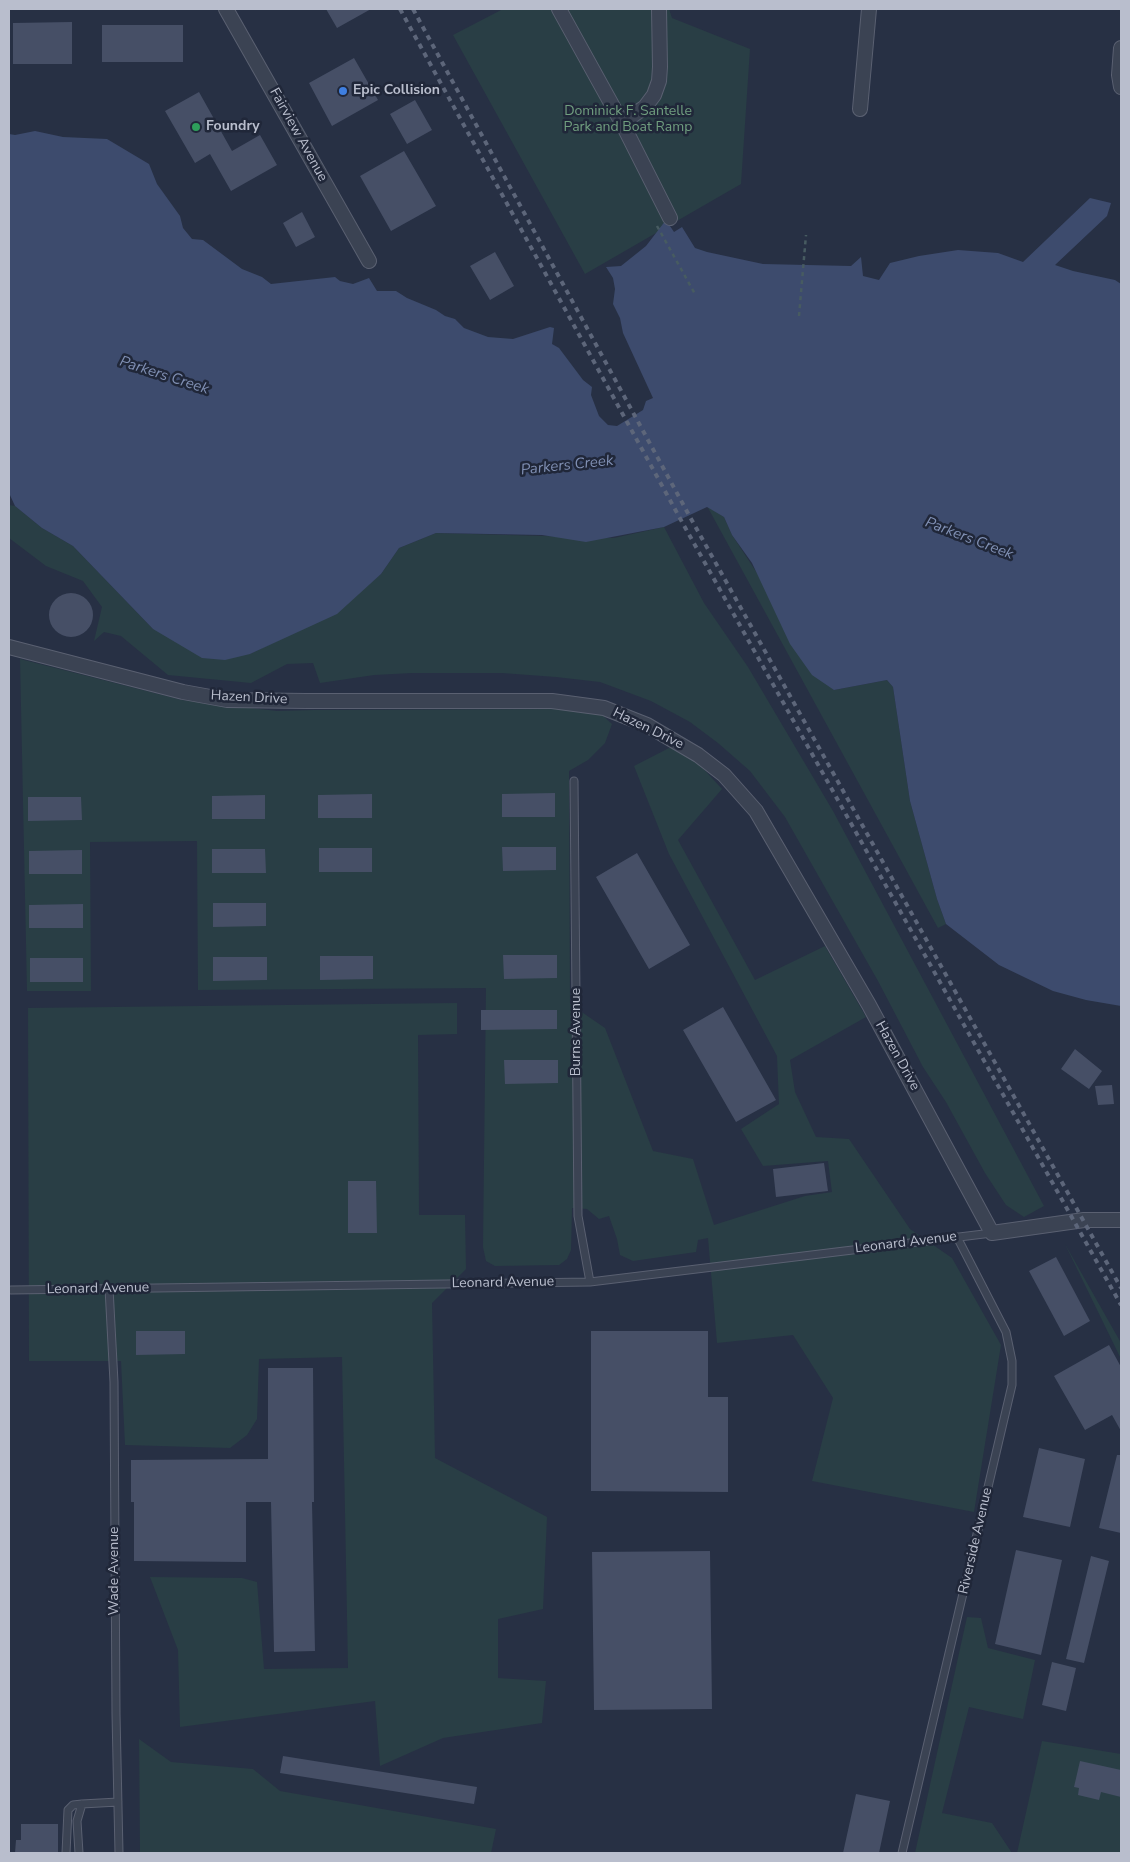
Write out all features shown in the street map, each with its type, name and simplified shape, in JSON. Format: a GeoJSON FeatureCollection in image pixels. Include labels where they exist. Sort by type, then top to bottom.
{"type":"FeatureCollection","features":[{"type":"Feature","properties":{"kind":"street","name":"Fairview Avenue"},"geometry":{"type":"LineString","coordinates":[[226,9],[369,262]]}},
{"type":"Feature","properties":{"kind":"street"},"geometry":{"type":"LineString","coordinates":[[558,9],[622,123],[670,218]]}},
{"type":"Feature","properties":{"kind":"street"},"geometry":{"type":"LineString","coordinates":[[622,123],[645,107],[654,95],[659,81],[659,9]]}},
{"type":"Feature","properties":{"kind":"street"},"geometry":{"type":"LineString","coordinates":[[860,109],[869,9]]}},
{"type":"Feature","properties":{"kind":"street"},"geometry":{"type":"LineString","coordinates":[[1121,48],[1119,74],[1121,87]]}},
{"type":"Feature","properties":{"kind":"street","name":"Hazen Drive"},"geometry":{"type":"LineString","coordinates":[[9,647],[183,692],[227,700],[552,701],[578,703],[604,708],[647,725],[678,742],[724,775],[747,798],[765,824],[874,1013],[992,1232]]}},
{"type":"Feature","properties":{"kind":"street"},"geometry":{"type":"LineString","coordinates":[[992,1232],[1084,1220],[1121,1220]]}},
{"type":"Feature","properties":{"kind":"lane","name":"Burns Avenue"},"geometry":{"type":"LineString","coordinates":[[574,781],[578,1216],[590,1282]]}},
{"type":"Feature","properties":{"kind":"lane","name":"Leonard Avenue"},"geometry":{"type":"LineString","coordinates":[[11,1290],[590,1282],[992,1232]]}},
{"type":"Feature","properties":{"kind":"lane","name":"Riverside Avenue"},"geometry":{"type":"LineString","coordinates":[[902,1853],[1012,1385],[1012,1361],[1006,1332],[957,1237]]}},
{"type":"Feature","properties":{"kind":"lane","name":"Wade Avenue"},"geometry":{"type":"LineString","coordinates":[[109,1288],[114,1382],[118,1853]]}},
{"type":"Feature","properties":{"kind":"lane"},"geometry":{"type":"LineString","coordinates":[[66,1853],[68,1810],[73,1805],[118,1802]]}},
{"type":"Feature","properties":{"kind":"lane"},"geometry":{"type":"LineString","coordinates":[[79,1853],[78,1821],[82,1804]]}},
{"type":"Feature","properties":{"kind":"path"},"geometry":{"type":"LineString","coordinates":[[656,224],[694,294]]}},
{"type":"Feature","properties":{"kind":"path"},"geometry":{"type":"LineString","coordinates":[[799,316],[806,235]]}},
{"type":"Feature","properties":{"kind":"green space","name":"Dominick F. Santelle Park and Boat Ramp"},"geometry":{"type":"Polygon","coordinates":[[[503,9],[669,9],[672,18],[750,49],[741,184],[585,274],[453,35],[503,9]]]}},
{"type":"Feature","properties":{"kind":"green space"},"geometry":{"type":"Polygon","coordinates":[[[9,505],[15,506],[42,528],[73,546],[153,629],[250,654],[289,635],[369,584],[381,574],[399,548],[436,533],[614,538],[664,527],[704,603],[748,667],[833,811],[1044,1206],[1024,1217],[1006,1205],[985,1173],[946,1102],[923,1067],[878,981],[785,817],[750,771],[690,722],[651,701],[600,682],[556,677],[502,673],[412,673],[374,675],[320,683],[313,663],[287,664],[251,683],[168,675],[121,636],[104,632],[94,641],[102,607],[83,581],[46,566],[9,538],[9,505]]]}},
{"type":"Feature","properties":{"kind":"green space"},"geometry":{"type":"Polygon","coordinates":[[[707,506],[724,517],[732,535],[834,690],[887,680],[893,687],[910,801],[937,899],[946,924],[938,928],[707,506]]]}},
{"type":"Feature","properties":{"kind":"green space"},"geometry":{"type":"Polygon","coordinates":[[[20,659],[182,700],[277,711],[562,709],[600,713],[612,724],[605,743],[588,760],[569,771],[570,1004],[605,1028],[653,1151],[693,1159],[714,1225],[805,1196],[832,1192],[828,1161],[763,1166],[741,1129],[779,1104],[777,1056],[669,854],[634,766],[671,747],[699,764],[722,789],[678,840],[755,980],[825,946],[866,1017],[790,1060],[795,1092],[816,1137],[849,1139],[910,1229],[952,1258],[1001,1345],[974,1512],[812,1481],[833,1398],[793,1335],[717,1343],[708,1238],[698,1240],[696,1252],[633,1261],[620,1255],[609,1216],[599,1219],[587,1209],[572,1208],[571,1250],[567,1259],[559,1265],[495,1266],[486,1261],[483,1247],[486,988],[198,990],[197,841],[90,842],[91,991],[27,991],[20,659]]]}},
{"type":"Feature","properties":{"kind":"green space"},"geometry":{"type":"Polygon","coordinates":[[[457,1003],[457,1034],[418,1035],[419,1215],[465,1215],[466,1269],[432,1303],[435,1458],[547,1517],[543,1609],[498,1619],[498,1678],[546,1681],[542,1723],[443,1738],[380,1766],[375,1701],[180,1727],[178,1650],[150,1577],[242,1578],[257,1582],[264,1669],[348,1668],[342,1357],[259,1359],[257,1419],[247,1435],[230,1448],[125,1445],[121,1361],[29,1361],[28,1008],[457,1003]]]}},
{"type":"Feature","properties":{"kind":"green space"},"geometry":{"type":"Polygon","coordinates":[[[1065,1244],[1121,1343],[1121,1359],[1065,1244]]]}},
{"type":"Feature","properties":{"kind":"green space"},"geometry":{"type":"Polygon","coordinates":[[[967,1617],[981,1618],[988,1648],[1035,1660],[1023,1719],[969,1707],[942,1813],[992,1823],[1012,1853],[915,1853],[967,1617]]]}},
{"type":"Feature","properties":{"kind":"green space"},"geometry":{"type":"Polygon","coordinates":[[[139,1739],[171,1762],[253,1769],[280,1791],[496,1829],[491,1853],[140,1853],[139,1739]]]}},
{"type":"Feature","properties":{"kind":"green space"},"geometry":{"type":"Polygon","coordinates":[[[1042,1741],[1121,1754],[1121,1853],[1017,1853],[1042,1741]]]}},
{"type":"Feature","properties":{"kind":"water","name":"Parkers Creek"},"geometry":{"type":"Polygon","coordinates":[[[35,131],[63,137],[107,139],[149,164],[157,184],[180,216],[183,228],[192,239],[203,240],[242,269],[262,277],[271,284],[335,277],[340,281],[353,284],[369,278],[377,291],[396,291],[407,298],[455,319],[464,328],[488,337],[513,339],[550,327],[554,328],[552,344],[559,348],[583,380],[592,387],[591,395],[599,416],[608,425],[617,426],[643,410],[646,401],[653,398],[623,333],[620,318],[613,304],[615,289],[613,278],[606,267],[621,266],[646,246],[666,220],[674,232],[682,227],[695,248],[707,252],[763,264],[851,266],[861,257],[863,276],[879,280],[890,263],[958,250],[998,253],[1023,262],[1090,198],[1111,203],[1107,216],[1055,265],[1115,280],[1121,284],[1121,1006],[1086,1000],[1053,991],[999,965],[946,924],[937,899],[910,801],[893,687],[887,680],[834,690],[812,675],[790,644],[752,563],[732,535],[724,517],[707,507],[664,527],[586,542],[542,535],[436,533],[399,548],[381,574],[337,614],[250,654],[225,660],[202,658],[153,629],[73,546],[42,528],[15,506],[9,493],[9,134],[15,135],[35,131]]]}},
{"type":"Feature","properties":{"kind":"building"},"geometry":{"type":"Polygon","coordinates":[[[326,9],[371,9],[337,28],[326,9]]]}},
{"type":"Feature","properties":{"kind":"building"},"geometry":{"type":"Polygon","coordinates":[[[72,22],[72,64],[13,64],[13,23],[72,22]]]}},
{"type":"Feature","properties":{"kind":"building"},"geometry":{"type":"Polygon","coordinates":[[[102,25],[183,25],[183,62],[102,62],[102,25]]]}},
{"type":"Feature","properties":{"kind":"building","name":"Epic Collision"},"geometry":{"type":"Polygon","coordinates":[[[354,58],[378,100],[332,126],[309,83],[354,58]]]}},
{"type":"Feature","properties":{"kind":"building"},"geometry":{"type":"Polygon","coordinates":[[[199,92],[232,151],[260,135],[277,165],[231,191],[210,154],[195,163],[165,111],[199,92]]]}},
{"type":"Feature","properties":{"kind":"building"},"geometry":{"type":"Polygon","coordinates":[[[415,100],[432,130],[407,144],[390,114],[415,100]]]}},
{"type":"Feature","properties":{"kind":"building"},"geometry":{"type":"Polygon","coordinates":[[[404,151],[436,206],[391,231],[360,176],[404,151]]]}},
{"type":"Feature","properties":{"kind":"building"},"geometry":{"type":"Polygon","coordinates":[[[302,212],[315,237],[296,247],[283,223],[302,212]]]}},
{"type":"Feature","properties":{"kind":"building"},"geometry":{"type":"Polygon","coordinates":[[[495,252],[514,286],[490,300],[470,266],[495,252]]]}},
{"type":"Feature","properties":{"kind":"building"},"geometry":{"type":"Polygon","coordinates":[[[71,593],[83,597],[89,603],[93,615],[89,627],[83,633],[71,637],[59,633],[53,627],[49,615],[53,603],[59,597],[71,593]]]}},
{"type":"Feature","properties":{"kind":"building"},"geometry":{"type":"Polygon","coordinates":[[[555,793],[555,817],[502,817],[502,794],[555,793]]]}},
{"type":"Feature","properties":{"kind":"building"},"geometry":{"type":"Polygon","coordinates":[[[372,794],[372,818],[318,818],[318,795],[372,794]]]}},
{"type":"Feature","properties":{"kind":"building"},"geometry":{"type":"Polygon","coordinates":[[[265,795],[265,819],[212,819],[212,796],[265,795]]]}},
{"type":"Feature","properties":{"kind":"building"},"geometry":{"type":"Polygon","coordinates":[[[28,797],[81,797],[82,820],[28,821],[28,797]]]}},
{"type":"Feature","properties":{"kind":"building"},"geometry":{"type":"Polygon","coordinates":[[[502,847],[556,847],[556,870],[503,871],[502,847]]]}},
{"type":"Feature","properties":{"kind":"building"},"geometry":{"type":"Polygon","coordinates":[[[319,848],[372,848],[372,872],[319,872],[319,848]]]}},
{"type":"Feature","properties":{"kind":"building"},"geometry":{"type":"Polygon","coordinates":[[[212,849],[265,849],[266,873],[212,873],[212,849]]]}},
{"type":"Feature","properties":{"kind":"building"},"geometry":{"type":"Polygon","coordinates":[[[82,850],[82,874],[29,874],[29,851],[82,850]]]}},
{"type":"Feature","properties":{"kind":"building"},"geometry":{"type":"Polygon","coordinates":[[[637,853],[690,945],[649,969],[596,877],[637,853]]]}},
{"type":"Feature","properties":{"kind":"building"},"geometry":{"type":"Polygon","coordinates":[[[213,903],[266,903],[266,926],[213,927],[213,903]]]}},
{"type":"Feature","properties":{"kind":"building"},"geometry":{"type":"Polygon","coordinates":[[[83,904],[83,928],[29,928],[29,905],[83,904]]]}},
{"type":"Feature","properties":{"kind":"building"},"geometry":{"type":"Polygon","coordinates":[[[503,955],[557,955],[557,978],[504,979],[503,955]]]}},
{"type":"Feature","properties":{"kind":"building"},"geometry":{"type":"Polygon","coordinates":[[[320,956],[373,956],[373,979],[320,980],[320,956]]]}},
{"type":"Feature","properties":{"kind":"building"},"geometry":{"type":"Polygon","coordinates":[[[213,957],[267,957],[267,980],[213,981],[213,957]]]}},
{"type":"Feature","properties":{"kind":"building"},"geometry":{"type":"Polygon","coordinates":[[[30,958],[83,958],[83,982],[30,982],[30,958]]]}},
{"type":"Feature","properties":{"kind":"building"},"geometry":{"type":"Polygon","coordinates":[[[723,1007],[776,1100],[736,1122],[683,1030],[723,1007]]]}},
{"type":"Feature","properties":{"kind":"building"},"geometry":{"type":"Polygon","coordinates":[[[481,1010],[557,1010],[557,1029],[481,1030],[481,1010]]]}},
{"type":"Feature","properties":{"kind":"building"},"geometry":{"type":"Polygon","coordinates":[[[1075,1049],[1102,1071],[1089,1089],[1061,1069],[1075,1049]]]}},
{"type":"Feature","properties":{"kind":"building"},"geometry":{"type":"Polygon","coordinates":[[[504,1060],[558,1060],[558,1083],[505,1084],[504,1060]]]}},
{"type":"Feature","properties":{"kind":"building"},"geometry":{"type":"Polygon","coordinates":[[[1112,1085],[1114,1104],[1098,1105],[1095,1086],[1112,1085]]]}},
{"type":"Feature","properties":{"kind":"building"},"geometry":{"type":"Polygon","coordinates":[[[824,1163],[828,1191],[776,1197],[773,1169],[824,1163]]]}},
{"type":"Feature","properties":{"kind":"building"},"geometry":{"type":"Polygon","coordinates":[[[348,1181],[376,1181],[377,1233],[348,1233],[348,1181]]]}},
{"type":"Feature","properties":{"kind":"building"},"geometry":{"type":"Polygon","coordinates":[[[1056,1257],[1090,1321],[1064,1336],[1029,1271],[1056,1257]]]}},
{"type":"Feature","properties":{"kind":"building"},"geometry":{"type":"Polygon","coordinates":[[[136,1331],[185,1331],[185,1354],[136,1355],[136,1331]]]}},
{"type":"Feature","properties":{"kind":"building"},"geometry":{"type":"Polygon","coordinates":[[[591,1331],[708,1331],[708,1397],[728,1397],[728,1492],[591,1491],[591,1331]]]}},
{"type":"Feature","properties":{"kind":"building"},"geometry":{"type":"Polygon","coordinates":[[[1109,1345],[1121,1367],[1121,1431],[1112,1415],[1085,1430],[1054,1376],[1109,1345]]]}},
{"type":"Feature","properties":{"kind":"building"},"geometry":{"type":"Polygon","coordinates":[[[268,1368],[313,1368],[314,1502],[312,1502],[315,1651],[274,1652],[271,1502],[246,1502],[246,1562],[134,1561],[134,1502],[131,1502],[131,1460],[268,1459],[268,1368]]]}},
{"type":"Feature","properties":{"kind":"building"},"geometry":{"type":"Polygon","coordinates":[[[1039,1448],[1085,1459],[1070,1527],[1023,1517],[1039,1448]]]}},
{"type":"Feature","properties":{"kind":"building"},"geometry":{"type":"Polygon","coordinates":[[[1117,1455],[1121,1455],[1121,1533],[1099,1528],[1117,1455]]]}},
{"type":"Feature","properties":{"kind":"building"},"geometry":{"type":"Polygon","coordinates":[[[1016,1550],[1062,1560],[1041,1655],[995,1644],[1016,1550]]]}},
{"type":"Feature","properties":{"kind":"building"},"geometry":{"type":"Polygon","coordinates":[[[710,1551],[712,1709],[594,1710],[592,1552],[710,1551]]]}},
{"type":"Feature","properties":{"kind":"building"},"geometry":{"type":"Polygon","coordinates":[[[1091,1556],[1109,1561],[1084,1663],[1066,1659],[1091,1556]]]}},
{"type":"Feature","properties":{"kind":"building"},"geometry":{"type":"Polygon","coordinates":[[[1052,1662],[1076,1668],[1066,1711],[1042,1705],[1052,1662]]]}},
{"type":"Feature","properties":{"kind":"building"},"geometry":{"type":"Polygon","coordinates":[[[283,1756],[477,1787],[474,1804],[280,1773],[283,1756]]]}},
{"type":"Feature","properties":{"kind":"building"},"geometry":{"type":"Polygon","coordinates":[[[1080,1761],[1121,1770],[1121,1797],[1101,1792],[1099,1800],[1078,1795],[1079,1788],[1074,1787],[1080,1761]]]}},
{"type":"Feature","properties":{"kind":"building"},"geometry":{"type":"Polygon","coordinates":[[[856,1794],[890,1801],[879,1853],[843,1853],[856,1794]]]}},
{"type":"Feature","properties":{"kind":"building"},"geometry":{"type":"Polygon","coordinates":[[[21,1824],[58,1824],[58,1853],[15,1853],[16,1840],[21,1840],[21,1824]]]}},
{"type":"Feature","properties":{"kind":"railway"},"geometry":{"type":"LineString","coordinates":[[400,9],[682,522],[1121,1305]]}},
{"type":"Feature","properties":{"kind":"railway"},"geometry":{"type":"LineString","coordinates":[[413,9],[690,517],[1121,1288]]}},
{"type":"Feature","properties":{"kind":"place","name":"Epic Collision"},"geometry":{"type":"Point","coordinates":[343,91]}},
{"type":"Feature","properties":{"kind":"place","name":"Foundry"},"geometry":{"type":"Point","coordinates":[196,127]}}]}
